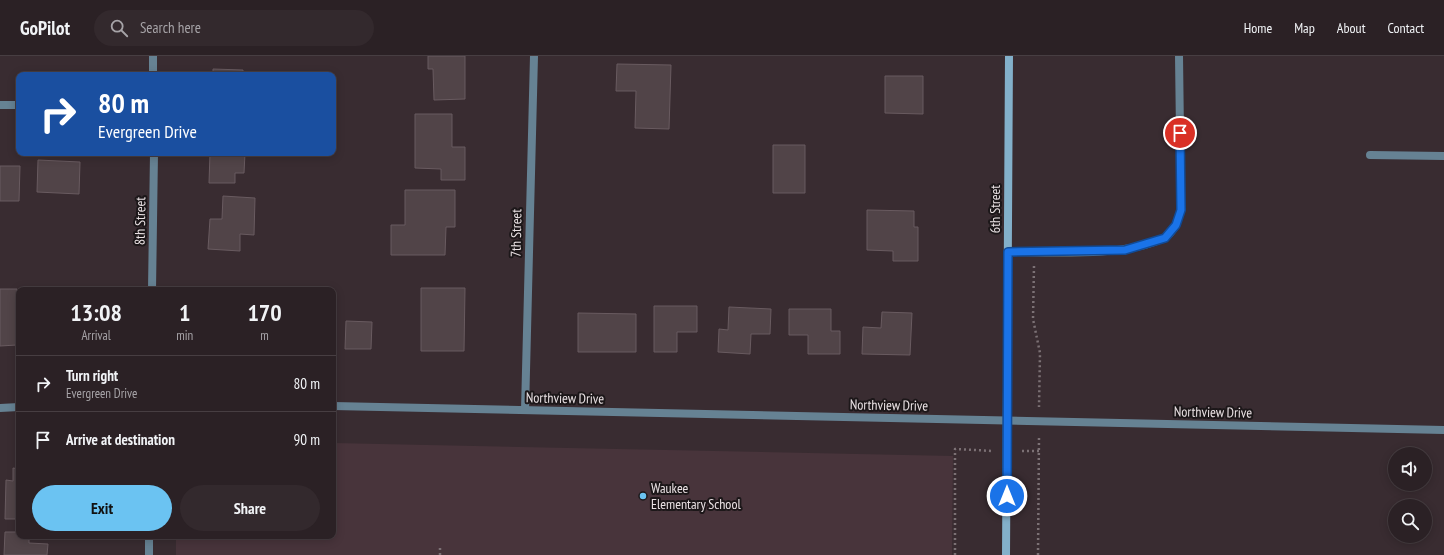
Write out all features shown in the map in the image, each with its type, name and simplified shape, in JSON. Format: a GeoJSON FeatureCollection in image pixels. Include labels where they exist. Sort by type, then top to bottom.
{"type":"FeatureCollection","features":[{"type":"Feature","properties":{"kind":"main road","name":"6th Street"},"geometry":{"type":"LineString","coordinates":[[1006,555],[1009,56]]}},
{"type":"Feature","properties":{"kind":"street"},"geometry":{"type":"LineString","coordinates":[[153,56],[153,72]]}},
{"type":"Feature","properties":{"kind":"street","name":"7th Street"},"geometry":{"type":"LineString","coordinates":[[525,410],[534,56]]}},
{"type":"Feature","properties":{"kind":"street"},"geometry":{"type":"LineString","coordinates":[[1008,252],[1125,250],[1165,238],[1176,225],[1181,210],[1179,56]]}},
{"type":"Feature","properties":{"kind":"street"},"geometry":{"type":"LineString","coordinates":[[0,105],[16,105]]}},
{"type":"Feature","properties":{"kind":"street"},"geometry":{"type":"LineString","coordinates":[[1370,155],[1444,156]]}},
{"type":"Feature","properties":{"kind":"street","name":"8th Street"},"geometry":{"type":"LineString","coordinates":[[152,287],[154,156]]}},
{"type":"Feature","properties":{"kind":"street","name":"Northview Drive"},"geometry":{"type":"LineString","coordinates":[[336,406],[1444,430]]}},
{"type":"Feature","properties":{"kind":"street"},"geometry":{"type":"LineString","coordinates":[[0,408],[16,407]]}},
{"type":"Feature","properties":{"kind":"street"},"geometry":{"type":"LineString","coordinates":[[149,539],[149,555]]}},
{"type":"Feature","properties":{"kind":"path"},"geometry":{"type":"LineString","coordinates":[[1034,252],[1033,318],[1040,353],[1039,406]]}},
{"type":"Feature","properties":{"kind":"path"},"geometry":{"type":"LineString","coordinates":[[1038,555],[1039,442]]}},
{"type":"Feature","properties":{"kind":"path"},"geometry":{"type":"LineString","coordinates":[[955,555],[955,449],[978,451]]}},
{"type":"Feature","properties":{"kind":"path"},"geometry":{"type":"LineString","coordinates":[[1028,451],[1039,451]]}},
{"type":"Feature","properties":{"kind":"path"},"geometry":{"type":"LineString","coordinates":[[440,545],[440,555]]}},
{"type":"Feature","properties":{"kind":"shaded area","name":"Waukee Elementary School"},"geometry":{"type":"Polygon","coordinates":[[[336,443],[953,456],[952,555],[176,555],[176,539],[336,539],[336,443]]]}},
{"type":"Feature","properties":{"kind":"building"},"geometry":{"type":"Polygon","coordinates":[[[428,56],[465,56],[465,99],[434,100],[433,69],[428,69],[428,56]]]}},
{"type":"Feature","properties":{"kind":"building"},"geometry":{"type":"Polygon","coordinates":[[[617,64],[671,65],[669,129],[635,128],[636,91],[616,91],[617,64]]]}},
{"type":"Feature","properties":{"kind":"building"},"geometry":{"type":"Polygon","coordinates":[[[213,69],[243,70],[243,72],[213,72],[213,69]]]}},
{"type":"Feature","properties":{"kind":"building"},"geometry":{"type":"Polygon","coordinates":[[[885,76],[923,76],[923,114],[885,113],[885,76]]]}},
{"type":"Feature","properties":{"kind":"building"},"geometry":{"type":"Polygon","coordinates":[[[415,114],[452,114],[452,147],[465,147],[465,180],[441,180],[441,169],[415,168],[415,114]]]}},
{"type":"Feature","properties":{"kind":"building"},"geometry":{"type":"Polygon","coordinates":[[[773,145],[805,145],[805,193],[773,193],[773,145]]]}},
{"type":"Feature","properties":{"kind":"building"},"geometry":{"type":"Polygon","coordinates":[[[210,156],[245,156],[244,173],[235,173],[235,183],[209,183],[210,156]]]}},
{"type":"Feature","properties":{"kind":"building"},"geometry":{"type":"Polygon","coordinates":[[[38,160],[80,162],[79,194],[37,192],[38,160]]]}},
{"type":"Feature","properties":{"kind":"building"},"geometry":{"type":"Polygon","coordinates":[[[0,166],[20,166],[19,201],[0,201],[0,166]]]}},
{"type":"Feature","properties":{"kind":"building"},"geometry":{"type":"Polygon","coordinates":[[[405,190],[455,190],[455,227],[446,227],[445,255],[391,255],[391,225],[405,225],[405,190]]]}},
{"type":"Feature","properties":{"kind":"building"},"geometry":{"type":"Polygon","coordinates":[[[223,196],[255,198],[254,235],[240,234],[240,251],[208,249],[210,219],[222,219],[223,196]]]}},
{"type":"Feature","properties":{"kind":"building"},"geometry":{"type":"Polygon","coordinates":[[[867,210],[914,211],[914,227],[918,227],[918,261],[893,261],[893,251],[867,250],[867,210]]]}},
{"type":"Feature","properties":{"kind":"building"},"geometry":{"type":"Polygon","coordinates":[[[421,288],[465,288],[464,351],[421,351],[421,288]]]}},
{"type":"Feature","properties":{"kind":"building"},"geometry":{"type":"Polygon","coordinates":[[[0,289],[16,289],[16,345],[0,346],[0,289]]]}},
{"type":"Feature","properties":{"kind":"building"},"geometry":{"type":"Polygon","coordinates":[[[654,306],[697,306],[697,332],[677,332],[677,352],[654,352],[654,306]]]}},
{"type":"Feature","properties":{"kind":"building"},"geometry":{"type":"Polygon","coordinates":[[[729,307],[771,309],[770,334],[751,334],[750,354],[718,352],[719,329],[728,330],[729,307]]]}},
{"type":"Feature","properties":{"kind":"building"},"geometry":{"type":"Polygon","coordinates":[[[789,309],[831,309],[831,331],[840,331],[840,354],[808,354],[808,335],[789,335],[789,309]]]}},
{"type":"Feature","properties":{"kind":"building"},"geometry":{"type":"Polygon","coordinates":[[[882,312],[912,313],[910,355],[862,354],[863,327],[881,328],[882,312]]]}},
{"type":"Feature","properties":{"kind":"building"},"geometry":{"type":"Polygon","coordinates":[[[578,313],[636,314],[636,352],[578,352],[578,313]]]}},
{"type":"Feature","properties":{"kind":"building"},"geometry":{"type":"Polygon","coordinates":[[[346,321],[372,322],[371,349],[345,349],[346,321]]]}},
{"type":"Feature","properties":{"kind":"building"},"geometry":{"type":"Polygon","coordinates":[[[13,468],[16,468],[16,519],[5,519],[6,480],[13,481],[13,468]]]}},
{"type":"Feature","properties":{"kind":"building"},"geometry":{"type":"Polygon","coordinates":[[[5,532],[16,532],[16,539],[29,539],[29,543],[48,544],[47,555],[4,555],[5,532]]]}},
{"type":"Feature","properties":{"kind":"place","name":"Waukee Elementary School"},"geometry":{"type":"Point","coordinates":[643,496]}},
{"type":"Feature","properties":{"kind":"route"},"geometry":{"type":"LineString","coordinates":[[1007,496],[1008,252],[1125,250],[1165,238],[1176,225],[1181,210],[1180,133]]}}]}
